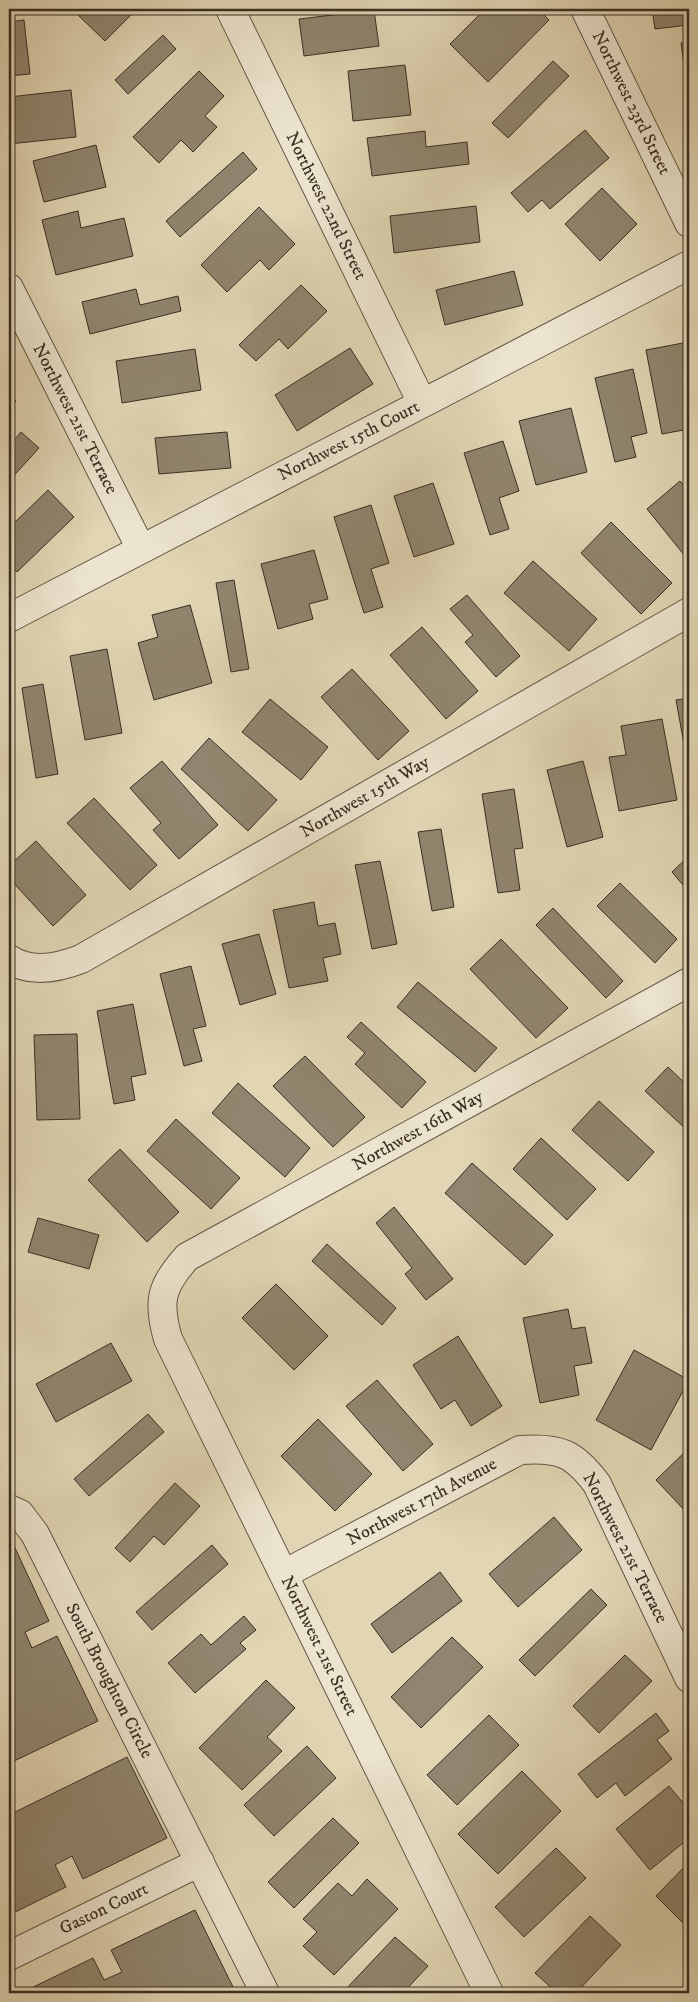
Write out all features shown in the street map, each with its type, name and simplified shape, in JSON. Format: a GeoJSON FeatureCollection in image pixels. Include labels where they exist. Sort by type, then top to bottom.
{"type":"FeatureCollection","features":[{"type":"Feature","properties":{"kind":"street","name":"Northwest 22nd Street"},"geometry":{"type":"LineString","coordinates":[[230,9],[422,403]]}},
{"type":"Feature","properties":{"kind":"street","name":"Northwest 23rd Street"},"geometry":{"type":"LineString","coordinates":[[585,9],[689,224]]}},
{"type":"Feature","properties":{"kind":"street","name":"Northwest 15th Court"},"geometry":{"type":"LineString","coordinates":[[9,618],[689,264]]}},
{"type":"Feature","properties":{"kind":"street","name":"Northwest 21st Terrace"},"geometry":{"type":"LineString","coordinates":[[9,288],[141,549]]}},
{"type":"Feature","properties":{"kind":"street","name":"Northwest 15th Way"},"geometry":{"type":"LineString","coordinates":[[9,959],[36,969],[60,967],[81,959],[689,612]]}},
{"type":"Feature","properties":{"kind":"street","name":"Northwest 16th Way"},"geometry":{"type":"LineString","coordinates":[[163,1295],[172,1274],[188,1257],[689,982]]}},
{"type":"Feature","properties":{"kind":"street","name":"Northwest 21st Street"},"geometry":{"type":"LineString","coordinates":[[163,1295],[162,1317],[168,1339],[489,1993]]}},
{"type":"Feature","properties":{"kind":"street","name":"Northwest 17th Avenue"},"geometry":{"type":"LineString","coordinates":[[284,1574],[520,1450],[542,1448],[564,1454]]}},
{"type":"Feature","properties":{"kind":"street","name":"Northwest 21st Terrace"},"geometry":{"type":"LineString","coordinates":[[564,1454],[583,1466],[597,1484],[689,1678]]}},
{"type":"Feature","properties":{"kind":"street","name":"South Broughton Circle"},"geometry":{"type":"LineString","coordinates":[[9,1509],[20,1514],[35,1534],[265,1993]]}},
{"type":"Feature","properties":{"kind":"street","name":"Gaston Court"},"geometry":{"type":"LineString","coordinates":[[9,1956],[200,1862]]}},
{"type":"Feature","properties":{"kind":"building"},"geometry":{"type":"Polygon","coordinates":[[[84,9],[137,9],[105,41],[78,15],[84,9]]]}},
{"type":"Feature","properties":{"kind":"building"},"geometry":{"type":"Polygon","coordinates":[[[485,9],[490,9],[496,15],[503,9],[538,9],[549,20],[488,82],[450,44],[485,9]]]}},
{"type":"Feature","properties":{"kind":"building"},"geometry":{"type":"Polygon","coordinates":[[[652,9],[689,9],[689,25],[655,29],[652,9]]]}},
{"type":"Feature","properties":{"kind":"building"},"geometry":{"type":"Polygon","coordinates":[[[374,10],[379,46],[304,56],[299,19],[374,10]]]}},
{"type":"Feature","properties":{"kind":"building"},"geometry":{"type":"Polygon","coordinates":[[[24,20],[30,74],[9,76],[9,22],[24,20]]]}},
{"type":"Feature","properties":{"kind":"building"},"geometry":{"type":"Polygon","coordinates":[[[163,35],[176,49],[128,94],[115,80],[163,35]]]}},
{"type":"Feature","properties":{"kind":"building"},"geometry":{"type":"Polygon","coordinates":[[[689,42],[689,80],[686,80],[681,43],[689,42]]]}},
{"type":"Feature","properties":{"kind":"building"},"geometry":{"type":"Polygon","coordinates":[[[553,61],[569,76],[508,138],[492,123],[553,61]]]}},
{"type":"Feature","properties":{"kind":"building"},"geometry":{"type":"Polygon","coordinates":[[[405,65],[411,115],[353,121],[348,71],[405,65]]]}},
{"type":"Feature","properties":{"kind":"building"},"geometry":{"type":"Polygon","coordinates":[[[199,71],[224,96],[205,116],[217,127],[193,152],[181,140],[159,163],[133,137],[199,71]]]}},
{"type":"Feature","properties":{"kind":"building"},"geometry":{"type":"Polygon","coordinates":[[[71,90],[76,137],[9,144],[9,97],[71,90]]]}},
{"type":"Feature","properties":{"kind":"building"},"geometry":{"type":"Polygon","coordinates":[[[585,130],[609,158],[550,209],[542,200],[528,212],[511,193],[585,130]]]}},
{"type":"Feature","properties":{"kind":"building"},"geometry":{"type":"Polygon","coordinates":[[[425,131],[426,147],[467,142],[469,164],[372,176],[367,138],[425,131]]]}},
{"type":"Feature","properties":{"kind":"building"},"geometry":{"type":"Polygon","coordinates":[[[96,145],[106,187],[44,202],[33,161],[96,145]]]}},
{"type":"Feature","properties":{"kind":"building"},"geometry":{"type":"Polygon","coordinates":[[[243,152],[257,169],[180,237],[166,221],[243,152]]]}},
{"type":"Feature","properties":{"kind":"building"},"geometry":{"type":"Polygon","coordinates":[[[602,188],[637,224],[600,261],[565,224],[602,188]]]}},
{"type":"Feature","properties":{"kind":"building"},"geometry":{"type":"Polygon","coordinates":[[[476,206],[480,242],[394,253],[390,216],[476,206]]]}},
{"type":"Feature","properties":{"kind":"building"},"geometry":{"type":"Polygon","coordinates":[[[259,207],[295,244],[269,270],[260,260],[227,292],[201,265],[259,207]]]}},
{"type":"Feature","properties":{"kind":"building"},"geometry":{"type":"Polygon","coordinates":[[[78,211],[81,228],[124,218],[133,256],[56,275],[42,220],[78,211]]]}},
{"type":"Feature","properties":{"kind":"building"},"geometry":{"type":"Polygon","coordinates":[[[514,271],[523,305],[445,325],[436,290],[514,271]]]}},
{"type":"Feature","properties":{"kind":"building"},"geometry":{"type":"Polygon","coordinates":[[[301,285],[327,311],[288,349],[279,339],[256,361],[239,345],[301,285]]]}},
{"type":"Feature","properties":{"kind":"building"},"geometry":{"type":"Polygon","coordinates":[[[136,289],[140,305],[178,296],[181,311],[90,334],[82,302],[136,289]]]}},
{"type":"Feature","properties":{"kind":"building"},"geometry":{"type":"Polygon","coordinates":[[[688,342],[689,429],[662,434],[646,350],[688,342]]]}},
{"type":"Feature","properties":{"kind":"building"},"geometry":{"type":"Polygon","coordinates":[[[350,348],[373,384],[297,431],[275,395],[350,348]]]}},
{"type":"Feature","properties":{"kind":"building"},"geometry":{"type":"Polygon","coordinates":[[[195,349],[201,390],[122,403],[116,361],[195,349]]]}},
{"type":"Feature","properties":{"kind":"building"},"geometry":{"type":"Polygon","coordinates":[[[633,369],[647,433],[631,437],[636,457],[615,462],[595,378],[633,369]]]}},
{"type":"Feature","properties":{"kind":"building"},"geometry":{"type":"Polygon","coordinates":[[[9,394],[16,401],[9,407],[9,394]]]}},
{"type":"Feature","properties":{"kind":"building"},"geometry":{"type":"Polygon","coordinates":[[[571,408],[587,472],[536,485],[519,421],[571,408]]]}},
{"type":"Feature","properties":{"kind":"building"},"geometry":{"type":"Polygon","coordinates":[[[21,432],[39,448],[9,481],[9,446],[21,432]]]}},
{"type":"Feature","properties":{"kind":"building"},"geometry":{"type":"Polygon","coordinates":[[[227,432],[231,468],[159,474],[155,438],[227,432]]]}},
{"type":"Feature","properties":{"kind":"building"},"geometry":{"type":"Polygon","coordinates":[[[503,441],[519,491],[499,498],[509,529],[490,535],[464,453],[503,441]]]}},
{"type":"Feature","properties":{"kind":"building"},"geometry":{"type":"Polygon","coordinates":[[[680,481],[689,493],[689,561],[647,509],[680,481]]]}},
{"type":"Feature","properties":{"kind":"building"},"geometry":{"type":"Polygon","coordinates":[[[433,483],[454,544],[414,557],[394,496],[433,483]]]}},
{"type":"Feature","properties":{"kind":"building"},"geometry":{"type":"Polygon","coordinates":[[[48,490],[74,517],[17,572],[9,564],[9,528],[48,490]]]}},
{"type":"Feature","properties":{"kind":"building"},"geometry":{"type":"Polygon","coordinates":[[[371,505],[389,563],[371,569],[383,607],[364,613],[334,517],[371,505]]]}},
{"type":"Feature","properties":{"kind":"building"},"geometry":{"type":"Polygon","coordinates":[[[611,522],[672,583],[641,614],[581,553],[611,522]]]}},
{"type":"Feature","properties":{"kind":"building"},"geometry":{"type":"Polygon","coordinates":[[[314,550],[328,599],[309,604],[313,619],[278,629],[261,564],[314,550]]]}},
{"type":"Feature","properties":{"kind":"building"},"geometry":{"type":"Polygon","coordinates":[[[533,561],[597,619],[569,651],[504,593],[533,561]]]}},
{"type":"Feature","properties":{"kind":"building"},"geometry":{"type":"Polygon","coordinates":[[[234,580],[249,669],[231,672],[216,583],[234,580]]]}},
{"type":"Feature","properties":{"kind":"building"},"geometry":{"type":"Polygon","coordinates":[[[467,595],[520,656],[496,677],[465,642],[473,635],[450,609],[467,595]]]}},
{"type":"Feature","properties":{"kind":"building"},"geometry":{"type":"Polygon","coordinates":[[[190,605],[212,683],[154,700],[138,643],[158,637],[152,615],[190,605]]]}},
{"type":"Feature","properties":{"kind":"building"},"geometry":{"type":"Polygon","coordinates":[[[422,627],[478,691],[446,719],[390,655],[422,627]]]}},
{"type":"Feature","properties":{"kind":"building"},"geometry":{"type":"Polygon","coordinates":[[[107,649],[122,733],[85,740],[70,656],[107,649]]]}},
{"type":"Feature","properties":{"kind":"building"},"geometry":{"type":"Polygon","coordinates":[[[352,669],[409,731],[378,760],[321,697],[352,669]]]}},
{"type":"Feature","properties":{"kind":"building"},"geometry":{"type":"Polygon","coordinates":[[[43,684],[58,774],[36,778],[22,688],[43,684]]]}},
{"type":"Feature","properties":{"kind":"building"},"geometry":{"type":"Polygon","coordinates":[[[689,698],[689,772],[676,700],[689,698]]]}},
{"type":"Feature","properties":{"kind":"building"},"geometry":{"type":"Polygon","coordinates":[[[270,699],[328,747],[301,780],[242,732],[270,699]]]}},
{"type":"Feature","properties":{"kind":"building"},"geometry":{"type":"Polygon","coordinates":[[[662,719],[677,800],[619,811],[609,757],[626,755],[621,726],[662,719]]]}},
{"type":"Feature","properties":{"kind":"building"},"geometry":{"type":"Polygon","coordinates":[[[209,738],[277,800],[248,831],[181,769],[209,738]]]}},
{"type":"Feature","properties":{"kind":"building"},"geometry":{"type":"Polygon","coordinates":[[[162,761],[218,825],[179,859],[153,830],[161,823],[130,788],[162,761]]]}},
{"type":"Feature","properties":{"kind":"building"},"geometry":{"type":"Polygon","coordinates":[[[583,761],[603,837],[567,847],[547,770],[583,761]]]}},
{"type":"Feature","properties":{"kind":"building"},"geometry":{"type":"Polygon","coordinates":[[[514,789],[523,848],[514,849],[520,890],[498,893],[482,794],[514,789]]]}},
{"type":"Feature","properties":{"kind":"building"},"geometry":{"type":"Polygon","coordinates":[[[94,798],[157,865],[130,890],[67,823],[94,798]]]}},
{"type":"Feature","properties":{"kind":"building"},"geometry":{"type":"Polygon","coordinates":[[[441,829],[454,907],[432,911],[418,832],[441,829]]]}},
{"type":"Feature","properties":{"kind":"building"},"geometry":{"type":"Polygon","coordinates":[[[36,841],[86,895],[53,926],[9,878],[9,866],[36,841]]]}},
{"type":"Feature","properties":{"kind":"building"},"geometry":{"type":"Polygon","coordinates":[[[689,856],[689,892],[672,872],[689,856]]]}},
{"type":"Feature","properties":{"kind":"building"},"geometry":{"type":"Polygon","coordinates":[[[380,861],[397,944],[372,949],[355,865],[380,861]]]}},
{"type":"Feature","properties":{"kind":"building"},"geometry":{"type":"Polygon","coordinates":[[[620,883],[677,939],[655,963],[597,906],[620,883]]]}},
{"type":"Feature","properties":{"kind":"building"},"geometry":{"type":"Polygon","coordinates":[[[314,902],[318,926],[335,923],[341,954],[323,958],[328,981],[289,988],[273,910],[314,902]]]}},
{"type":"Feature","properties":{"kind":"building"},"geometry":{"type":"Polygon","coordinates":[[[553,908],[623,981],[606,998],[536,925],[553,908]]]}},
{"type":"Feature","properties":{"kind":"building"},"geometry":{"type":"Polygon","coordinates":[[[259,934],[276,994],[240,1005],[222,944],[259,934]]]}},
{"type":"Feature","properties":{"kind":"building"},"geometry":{"type":"Polygon","coordinates":[[[501,939],[568,1008],[536,1038],[470,969],[501,939]]]}},
{"type":"Feature","properties":{"kind":"building"},"geometry":{"type":"Polygon","coordinates":[[[191,966],[206,1026],[193,1029],[202,1061],[184,1066],[160,974],[191,966]]]}},
{"type":"Feature","properties":{"kind":"building"},"geometry":{"type":"Polygon","coordinates":[[[418,982],[497,1048],[475,1072],[397,1007],[418,982]]]}},
{"type":"Feature","properties":{"kind":"building"},"geometry":{"type":"Polygon","coordinates":[[[133,1004],[146,1074],[131,1077],[135,1100],[114,1104],[97,1011],[133,1004]]]}},
{"type":"Feature","properties":{"kind":"building"},"geometry":{"type":"Polygon","coordinates":[[[361,1022],[426,1082],[402,1108],[355,1064],[365,1053],[347,1037],[361,1022]]]}},
{"type":"Feature","properties":{"kind":"building"},"geometry":{"type":"Polygon","coordinates":[[[77,1034],[80,1119],[37,1120],[34,1035],[77,1034]]]}},
{"type":"Feature","properties":{"kind":"building"},"geometry":{"type":"Polygon","coordinates":[[[305,1056],[365,1117],[333,1147],[273,1086],[305,1056]]]}},
{"type":"Feature","properties":{"kind":"building"},"geometry":{"type":"Polygon","coordinates":[[[668,1067],[689,1087],[689,1132],[645,1091],[668,1067]]]}},
{"type":"Feature","properties":{"kind":"building"},"geometry":{"type":"Polygon","coordinates":[[[238,1083],[310,1148],[285,1177],[212,1113],[238,1083]]]}},
{"type":"Feature","properties":{"kind":"building"},"geometry":{"type":"Polygon","coordinates":[[[599,1101],[654,1152],[628,1181],[572,1130],[599,1101]]]}},
{"type":"Feature","properties":{"kind":"building"},"geometry":{"type":"Polygon","coordinates":[[[176,1119],[240,1178],[211,1209],[147,1151],[176,1119]]]}},
{"type":"Feature","properties":{"kind":"building"},"geometry":{"type":"Polygon","coordinates":[[[541,1138],[596,1189],[567,1220],[513,1169],[541,1138]]]}},
{"type":"Feature","properties":{"kind":"building"},"geometry":{"type":"Polygon","coordinates":[[[120,1149],[179,1212],[147,1242],[88,1180],[120,1149]]]}},
{"type":"Feature","properties":{"kind":"building"},"geometry":{"type":"Polygon","coordinates":[[[472,1163],[553,1235],[525,1265],[445,1193],[472,1163]]]}},
{"type":"Feature","properties":{"kind":"building"},"geometry":{"type":"Polygon","coordinates":[[[394,1207],[453,1279],[426,1300],[405,1274],[412,1268],[376,1223],[394,1207]]]}},
{"type":"Feature","properties":{"kind":"building"},"geometry":{"type":"Polygon","coordinates":[[[38,1218],[99,1235],[89,1269],[28,1252],[38,1218]]]}},
{"type":"Feature","properties":{"kind":"building"},"geometry":{"type":"Polygon","coordinates":[[[327,1244],[396,1308],[382,1325],[312,1261],[327,1244]]]}},
{"type":"Feature","properties":{"kind":"building"},"geometry":{"type":"Polygon","coordinates":[[[276,1284],[328,1336],[294,1370],[242,1318],[276,1284]]]}},
{"type":"Feature","properties":{"kind":"building"},"geometry":{"type":"Polygon","coordinates":[[[568,1309],[572,1329],[585,1327],[592,1363],[574,1366],[579,1395],[540,1403],[523,1318],[568,1309]]]}},
{"type":"Feature","properties":{"kind":"building"},"geometry":{"type":"Polygon","coordinates":[[[458,1336],[502,1406],[471,1426],[455,1400],[441,1409],[413,1365],[458,1336]]]}},
{"type":"Feature","properties":{"kind":"building"},"geometry":{"type":"Polygon","coordinates":[[[111,1343],[132,1381],[56,1422],[36,1384],[111,1343]]]}},
{"type":"Feature","properties":{"kind":"building"},"geometry":{"type":"Polygon","coordinates":[[[634,1350],[689,1380],[651,1450],[596,1420],[634,1350]]]}},
{"type":"Feature","properties":{"kind":"building"},"geometry":{"type":"Polygon","coordinates":[[[377,1380],[433,1444],[403,1471],[346,1406],[377,1380]]]}},
{"type":"Feature","properties":{"kind":"building"},"geometry":{"type":"Polygon","coordinates":[[[148,1414],[164,1432],[89,1496],[74,1479],[148,1414]]]}},
{"type":"Feature","properties":{"kind":"building"},"geometry":{"type":"Polygon","coordinates":[[[318,1419],[372,1474],[335,1511],[281,1456],[318,1419]]]}},
{"type":"Feature","properties":{"kind":"building"},"geometry":{"type":"Polygon","coordinates":[[[689,1448],[689,1512],[688,1514],[656,1480],[689,1448]]]}},
{"type":"Feature","properties":{"kind":"building"},"geometry":{"type":"Polygon","coordinates":[[[175,1483],[200,1506],[164,1545],[154,1536],[130,1562],[115,1548],[175,1483]]]}},
{"type":"Feature","properties":{"kind":"building"},"geometry":{"type":"Polygon","coordinates":[[[554,1517],[582,1550],[518,1607],[489,1574],[554,1517]]]}},
{"type":"Feature","properties":{"kind":"building"},"geometry":{"type":"Polygon","coordinates":[[[9,1535],[49,1621],[25,1632],[32,1648],[57,1636],[98,1721],[12,1762],[9,1754],[9,1535]]]}},
{"type":"Feature","properties":{"kind":"building"},"geometry":{"type":"Polygon","coordinates":[[[212,1545],[228,1564],[152,1630],[136,1612],[212,1545]]]}},
{"type":"Feature","properties":{"kind":"building"},"geometry":{"type":"Polygon","coordinates":[[[440,1572],[462,1601],[392,1653],[371,1624],[440,1572]]]}},
{"type":"Feature","properties":{"kind":"building"},"geometry":{"type":"Polygon","coordinates":[[[591,1589],[607,1605],[535,1676],[519,1660],[591,1589]]]}},
{"type":"Feature","properties":{"kind":"building"},"geometry":{"type":"Polygon","coordinates":[[[244,1616],[256,1630],[240,1643],[246,1649],[195,1693],[168,1663],[201,1634],[211,1645],[244,1616]]]}},
{"type":"Feature","properties":{"kind":"building"},"geometry":{"type":"Polygon","coordinates":[[[452,1637],[483,1667],[421,1728],[391,1697],[452,1637]]]}},
{"type":"Feature","properties":{"kind":"building"},"geometry":{"type":"Polygon","coordinates":[[[625,1655],[652,1681],[599,1733],[573,1706],[625,1655]]]}},
{"type":"Feature","properties":{"kind":"building"},"geometry":{"type":"Polygon","coordinates":[[[266,1680],[295,1708],[267,1737],[282,1751],[242,1790],[199,1748],[266,1680]]]}},
{"type":"Feature","properties":{"kind":"building"},"geometry":{"type":"Polygon","coordinates":[[[656,1713],[669,1731],[657,1740],[672,1759],[625,1796],[616,1783],[597,1798],[578,1774],[656,1713]]]}},
{"type":"Feature","properties":{"kind":"building"},"geometry":{"type":"Polygon","coordinates":[[[489,1715],[519,1745],[457,1805],[427,1775],[489,1715]]]}},
{"type":"Feature","properties":{"kind":"building"},"geometry":{"type":"Polygon","coordinates":[[[307,1746],[336,1778],[274,1836],[244,1805],[307,1746]]]}},
{"type":"Feature","properties":{"kind":"building"},"geometry":{"type":"Polygon","coordinates":[[[127,1757],[167,1838],[83,1879],[72,1856],[55,1865],[66,1887],[9,1915],[9,1815],[127,1757]]]}},
{"type":"Feature","properties":{"kind":"building"},"geometry":{"type":"Polygon","coordinates":[[[522,1771],[561,1811],[498,1874],[458,1834],[522,1771]]]}},
{"type":"Feature","properties":{"kind":"building"},"geometry":{"type":"Polygon","coordinates":[[[669,1786],[689,1810],[689,1838],[650,1870],[616,1829],[669,1786]]]}},
{"type":"Feature","properties":{"kind":"building"},"geometry":{"type":"Polygon","coordinates":[[[333,1818],[359,1843],[294,1908],[268,1882],[333,1818]]]}},
{"type":"Feature","properties":{"kind":"building"},"geometry":{"type":"Polygon","coordinates":[[[556,1848],[586,1878],[524,1937],[495,1907],[556,1848]]]}},
{"type":"Feature","properties":{"kind":"building"},"geometry":{"type":"Polygon","coordinates":[[[689,1862],[689,1929],[656,1896],[689,1862]]]}},
{"type":"Feature","properties":{"kind":"building"},"geometry":{"type":"Polygon","coordinates":[[[367,1879],[398,1909],[334,1975],[303,1946],[317,1932],[303,1919],[338,1883],[352,1896],[367,1879]]]}},
{"type":"Feature","properties":{"kind":"building"},"geometry":{"type":"Polygon","coordinates":[[[195,1910],[235,1991],[230,1993],[21,1993],[93,1958],[104,1980],[122,1972],[111,1950],[195,1910]]]}},
{"type":"Feature","properties":{"kind":"building"},"geometry":{"type":"Polygon","coordinates":[[[590,1916],[621,1945],[576,1993],[557,1993],[535,1973],[590,1916]]]}},
{"type":"Feature","properties":{"kind":"building"},"geometry":{"type":"Polygon","coordinates":[[[395,1937],[428,1966],[403,1993],[349,1993],[345,1990],[395,1937]]]}}]}
